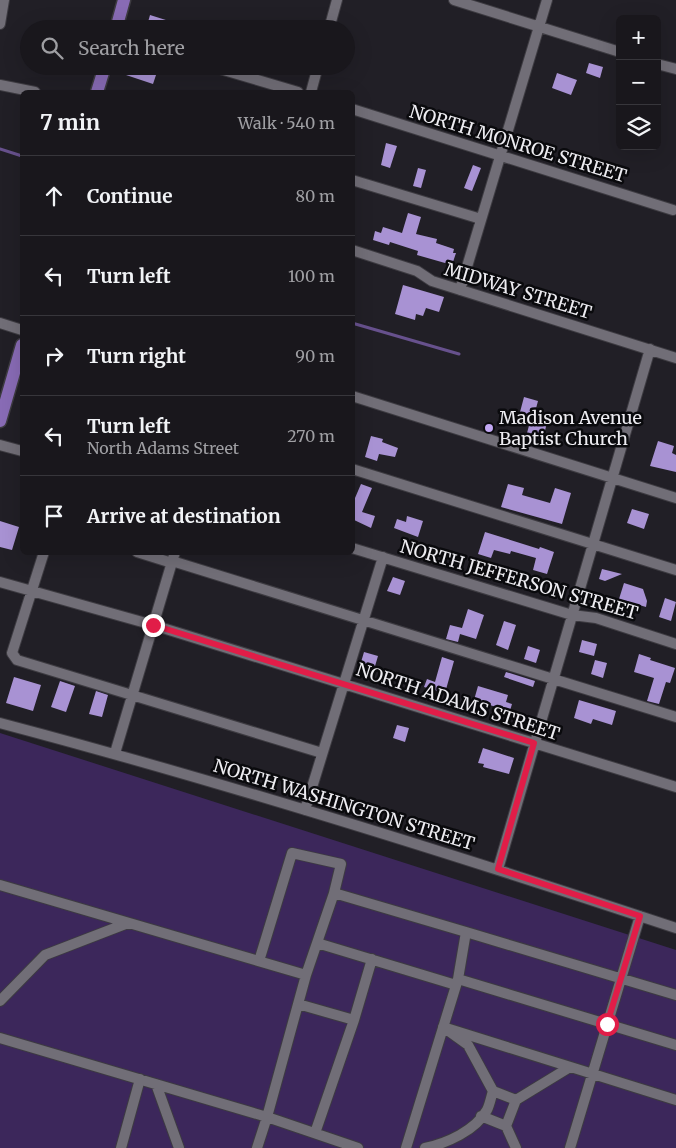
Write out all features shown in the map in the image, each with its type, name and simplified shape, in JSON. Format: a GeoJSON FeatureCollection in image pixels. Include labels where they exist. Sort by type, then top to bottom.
{"type":"FeatureCollection","features":[{"type":"Feature","properties":{"kind":"main road"},"geometry":{"type":"LineString","coordinates":[[118,20],[124,0]]}},
{"type":"Feature","properties":{"kind":"main road"},"geometry":{"type":"LineString","coordinates":[[98,90],[102,75]]}},
{"type":"Feature","properties":{"kind":"main road"},"geometry":{"type":"LineString","coordinates":[[0,421],[20,352]]}},
{"type":"Feature","properties":{"kind":"street"},"geometry":{"type":"LineString","coordinates":[[0,24],[4,0]]}},
{"type":"Feature","properties":{"kind":"street"},"geometry":{"type":"LineString","coordinates":[[331,20],[337,0]]}},
{"type":"Feature","properties":{"kind":"street"},"geometry":{"type":"LineString","coordinates":[[454,0],[616,51]]}},
{"type":"Feature","properties":{"kind":"street"},"geometry":{"type":"LineString","coordinates":[[460,290],[547,0]]}},
{"type":"Feature","properties":{"kind":"street"},"geometry":{"type":"LineString","coordinates":[[661,65],[676,69]]}},
{"type":"Feature","properties":{"kind":"street"},"geometry":{"type":"LineString","coordinates":[[240,75],[291,90]]}},
{"type":"Feature","properties":{"kind":"street"},"geometry":{"type":"LineString","coordinates":[[312,90],[316,75]]}},
{"type":"Feature","properties":{"kind":"street"},"geometry":{"type":"LineString","coordinates":[[0,85],[24,90]]}},
{"type":"Feature","properties":{"kind":"street","name":"NORTH MONROE STREET"},"geometry":{"type":"LineString","coordinates":[[355,110],[673,210]]}},
{"type":"Feature","properties":{"kind":"street"},"geometry":{"type":"LineString","coordinates":[[355,181],[482,219]]}},
{"type":"Feature","properties":{"kind":"street","name":"MIDWAY STREET"},"geometry":{"type":"LineString","coordinates":[[355,251],[417,271],[432,281],[676,358]]}},
{"type":"Feature","properties":{"kind":"street"},"geometry":{"type":"LineString","coordinates":[[0,323],[20,329]]}},
{"type":"Feature","properties":{"kind":"street"},"geometry":{"type":"LineString","coordinates":[[498,869],[650,349]]}},
{"type":"Feature","properties":{"kind":"street"},"geometry":{"type":"LineString","coordinates":[[355,397],[676,498]]}},
{"type":"Feature","properties":{"kind":"street"},"geometry":{"type":"LineString","coordinates":[[0,446],[20,451]]}},
{"type":"Feature","properties":{"kind":"street"},"geometry":{"type":"LineString","coordinates":[[355,471],[676,570]]}},
{"type":"Feature","properties":{"kind":"street","name":"NORTH JEFFERSON STREET"},"geometry":{"type":"LineString","coordinates":[[355,549],[572,615],[596,618],[676,644]]}},
{"type":"Feature","properties":{"kind":"street"},"geometry":{"type":"LineString","coordinates":[[43,555],[12,653],[13,657],[40,668],[132,694],[322,753]]}},
{"type":"Feature","properties":{"kind":"street"},"geometry":{"type":"LineString","coordinates":[[152,555],[173,559],[676,717]]}},
{"type":"Feature","properties":{"kind":"street"},"geometry":{"type":"LineString","coordinates":[[305,810],[383,557]]}},
{"type":"Feature","properties":{"kind":"street"},"geometry":{"type":"LineString","coordinates":[[115,753],[173,559]]}},
{"type":"Feature","properties":{"kind":"street","name":"NORTH ADAMS STREET"},"geometry":{"type":"LineString","coordinates":[[0,582],[153,625],[676,787]]}},
{"type":"Feature","properties":{"kind":"street","name":"NORTH WASHINGTON STREET"},"geometry":{"type":"LineString","coordinates":[[0,723],[115,753],[305,810],[498,869],[676,928]]}},
{"type":"Feature","properties":{"kind":"street"},"geometry":{"type":"LineString","coordinates":[[257,1148],[306,975],[334,893],[341,864],[292,853],[259,961]]}},
{"type":"Feature","properties":{"kind":"street"},"geometry":{"type":"LineString","coordinates":[[0,885],[306,975]]}},
{"type":"Feature","properties":{"kind":"street"},"geometry":{"type":"LineString","coordinates":[[334,893],[676,995]]}},
{"type":"Feature","properties":{"kind":"street"},"geometry":{"type":"LineString","coordinates":[[570,1148],[640,916]]}},
{"type":"Feature","properties":{"kind":"street"},"geometry":{"type":"LineString","coordinates":[[0,1001],[45,955],[128,923]]}},
{"type":"Feature","properties":{"kind":"street"},"geometry":{"type":"LineString","coordinates":[[406,1148],[457,982],[466,932]]}},
{"type":"Feature","properties":{"kind":"street"},"geometry":{"type":"LineString","coordinates":[[317,943],[676,1045]]}},
{"type":"Feature","properties":{"kind":"street"},"geometry":{"type":"LineString","coordinates":[[315,1134],[354,1020],[372,959]]}},
{"type":"Feature","properties":{"kind":"street"},"geometry":{"type":"LineString","coordinates":[[298,1004],[354,1020]]}},
{"type":"Feature","properties":{"kind":"street"},"geometry":{"type":"LineString","coordinates":[[443,1027],[676,1100]]}},
{"type":"Feature","properties":{"kind":"street"},"geometry":{"type":"LineString","coordinates":[[443,1027],[468,1046],[493,1091],[516,1100]]}},
{"type":"Feature","properties":{"kind":"street"},"geometry":{"type":"LineString","coordinates":[[0,1038],[266,1117],[358,1148]]}},
{"type":"Feature","properties":{"kind":"street"},"geometry":{"type":"LineString","coordinates":[[506,1126],[516,1100],[570,1067]]}},
{"type":"Feature","properties":{"kind":"street"},"geometry":{"type":"LineString","coordinates":[[121,1148],[140,1079]]}},
{"type":"Feature","properties":{"kind":"street"},"geometry":{"type":"LineString","coordinates":[[156,1084],[180,1148]]}},
{"type":"Feature","properties":{"kind":"street"},"geometry":{"type":"LineString","coordinates":[[425,1148],[444,1144],[468,1129],[487,1110],[493,1091]]}},
{"type":"Feature","properties":{"kind":"street"},"geometry":{"type":"LineString","coordinates":[[481,1116],[506,1126],[516,1148]]}},
{"type":"Feature","properties":{"kind":"shaded area"},"geometry":{"type":"Polygon","coordinates":[[[0,733],[676,950],[676,1148],[0,1148],[0,733]]]}},
{"type":"Feature","properties":{"kind":"building"},"geometry":{"type":"Polygon","coordinates":[[[150,15],[166,20],[149,20],[150,15]]]}},
{"type":"Feature","properties":{"kind":"building"},"geometry":{"type":"Polygon","coordinates":[[[589,63],[603,67],[600,78],[586,73],[589,63]]]}},
{"type":"Feature","properties":{"kind":"building"},"geometry":{"type":"Polygon","coordinates":[[[557,73],[577,80],[571,95],[552,88],[557,73]]]}},
{"type":"Feature","properties":{"kind":"building"},"geometry":{"type":"Polygon","coordinates":[[[126,75],[156,75],[153,84],[126,75]]]}},
{"type":"Feature","properties":{"kind":"building"},"geometry":{"type":"Polygon","coordinates":[[[386,143],[397,146],[390,168],[381,165],[386,143]]]}},
{"type":"Feature","properties":{"kind":"building"},"geometry":{"type":"Polygon","coordinates":[[[473,165],[481,168],[472,191],[464,188],[473,165]]]}},
{"type":"Feature","properties":{"kind":"building"},"geometry":{"type":"Polygon","coordinates":[[[418,168],[426,170],[421,188],[413,186],[418,168]]]}},
{"type":"Feature","properties":{"kind":"building"},"geometry":{"type":"Polygon","coordinates":[[[408,213],[421,217],[416,234],[437,239],[436,243],[454,249],[453,253],[456,253],[452,265],[417,255],[418,251],[390,242],[389,245],[373,240],[375,231],[381,233],[383,227],[402,233],[408,213]]]}},
{"type":"Feature","properties":{"kind":"building"},"geometry":{"type":"Polygon","coordinates":[[[403,285],[444,297],[439,312],[426,308],[423,316],[416,314],[415,320],[395,314],[403,285]]]}},
{"type":"Feature","properties":{"kind":"building"},"geometry":{"type":"Polygon","coordinates":[[[524,397],[538,401],[534,416],[520,412],[524,397]]]}},
{"type":"Feature","properties":{"kind":"building"},"geometry":{"type":"Polygon","coordinates":[[[531,418],[547,423],[543,438],[527,433],[531,418]]]}},
{"type":"Feature","properties":{"kind":"building"},"geometry":{"type":"Polygon","coordinates":[[[371,436],[383,439],[382,442],[398,448],[395,457],[379,454],[377,461],[365,457],[371,436]]]}},
{"type":"Feature","properties":{"kind":"building"},"geometry":{"type":"Polygon","coordinates":[[[658,441],[674,446],[672,453],[676,455],[676,472],[650,466],[658,441]]]}},
{"type":"Feature","properties":{"kind":"building"},"geometry":{"type":"Polygon","coordinates":[[[361,484],[372,488],[362,512],[375,516],[371,528],[355,520],[355,498],[361,484]]]}},
{"type":"Feature","properties":{"kind":"building"},"geometry":{"type":"Polygon","coordinates":[[[508,484],[524,488],[522,495],[550,503],[555,488],[571,493],[562,524],[501,507],[508,484]]]}},
{"type":"Feature","properties":{"kind":"building"},"geometry":{"type":"Polygon","coordinates":[[[632,509],[649,514],[644,529],[627,523],[632,509]]]}},
{"type":"Feature","properties":{"kind":"building"},"geometry":{"type":"Polygon","coordinates":[[[407,516],[423,521],[418,537],[394,528],[397,519],[406,522],[407,516]]]}},
{"type":"Feature","properties":{"kind":"building"},"geometry":{"type":"Polygon","coordinates":[[[0,521],[19,527],[12,550],[0,547],[0,521]]]}},
{"type":"Feature","properties":{"kind":"building"},"geometry":{"type":"Polygon","coordinates":[[[485,532],[554,552],[547,574],[533,570],[536,558],[511,551],[510,554],[494,550],[491,558],[478,554],[485,532]]]}},
{"type":"Feature","properties":{"kind":"building"},"geometry":{"type":"Polygon","coordinates":[[[602,569],[622,574],[605,581],[599,579],[602,569]]]}},
{"type":"Feature","properties":{"kind":"building"},"geometry":{"type":"Polygon","coordinates":[[[393,577],[405,581],[400,595],[387,591],[393,577]]]}},
{"type":"Feature","properties":{"kind":"building"},"geometry":{"type":"Polygon","coordinates":[[[624,583],[643,589],[647,601],[646,607],[619,599],[624,583]]]}},
{"type":"Feature","properties":{"kind":"building"},"geometry":{"type":"Polygon","coordinates":[[[665,598],[676,602],[671,621],[659,617],[665,598]]]}},
{"type":"Feature","properties":{"kind":"building"},"geometry":{"type":"Polygon","coordinates":[[[468,609],[484,615],[476,639],[460,634],[458,642],[446,639],[450,625],[462,628],[468,609]]]}},
{"type":"Feature","properties":{"kind":"building"},"geometry":{"type":"Polygon","coordinates":[[[504,621],[516,625],[508,650],[496,645],[504,621]]]}},
{"type":"Feature","properties":{"kind":"building"},"geometry":{"type":"Polygon","coordinates":[[[582,640],[597,644],[594,656],[579,652],[582,640]]]}},
{"type":"Feature","properties":{"kind":"building"},"geometry":{"type":"Polygon","coordinates":[[[528,646],[540,650],[536,663],[524,659],[528,646]]]}},
{"type":"Feature","properties":{"kind":"building"},"geometry":{"type":"Polygon","coordinates":[[[364,652],[378,656],[373,673],[359,669],[364,652]]]}},
{"type":"Feature","properties":{"kind":"building"},"geometry":{"type":"Polygon","coordinates":[[[639,654],[651,658],[650,660],[675,668],[670,683],[666,682],[659,704],[647,701],[654,678],[634,672],[639,654]]]}},
{"type":"Feature","properties":{"kind":"building"},"geometry":{"type":"Polygon","coordinates":[[[442,657],[454,661],[445,693],[424,687],[427,679],[435,682],[442,657]]]}},
{"type":"Feature","properties":{"kind":"building"},"geometry":{"type":"Polygon","coordinates":[[[595,660],[607,663],[603,678],[591,674],[595,660]]]}},
{"type":"Feature","properties":{"kind":"building"},"geometry":{"type":"Polygon","coordinates":[[[506,672],[535,681],[533,687],[504,677],[506,672]]]}},
{"type":"Feature","properties":{"kind":"building"},"geometry":{"type":"Polygon","coordinates":[[[14,677],[41,685],[33,711],[6,703],[14,677]]]}},
{"type":"Feature","properties":{"kind":"building"},"geometry":{"type":"Polygon","coordinates":[[[60,681],[75,686],[66,712],[51,707],[60,681]]]}},
{"type":"Feature","properties":{"kind":"building"},"geometry":{"type":"Polygon","coordinates":[[[478,686],[508,695],[506,702],[512,704],[509,714],[503,712],[502,717],[493,715],[496,707],[474,700],[478,686]]]}},
{"type":"Feature","properties":{"kind":"building"},"geometry":{"type":"Polygon","coordinates":[[[96,691],[108,695],[102,717],[89,714],[96,691]]]}},
{"type":"Feature","properties":{"kind":"building"},"geometry":{"type":"Polygon","coordinates":[[[579,700],[616,711],[612,725],[593,719],[591,724],[574,718],[579,700]]]}},
{"type":"Feature","properties":{"kind":"building"},"geometry":{"type":"Polygon","coordinates":[[[397,725],[409,728],[405,742],[393,738],[397,725]]]}},
{"type":"Feature","properties":{"kind":"building"},"geometry":{"type":"Polygon","coordinates":[[[483,748],[514,758],[509,774],[483,767],[484,764],[478,763],[483,748]]]}},
{"type":"Feature","properties":{"kind":"waterway"},"geometry":{"type":"LineString","coordinates":[[0,149],[20,155]]}},
{"type":"Feature","properties":{"kind":"waterway"},"geometry":{"type":"LineString","coordinates":[[355,324],[459,354]]}},
{"type":"Feature","properties":{"kind":"place","name":"Madison Avenue Baptist Church"},"geometry":{"type":"Point","coordinates":[489,428]}},
{"type":"Feature","properties":{"kind":"route"},"geometry":{"type":"LineString","coordinates":[[153,625],[534,743],[498,869],[640,916],[607,1024]]}}]}
